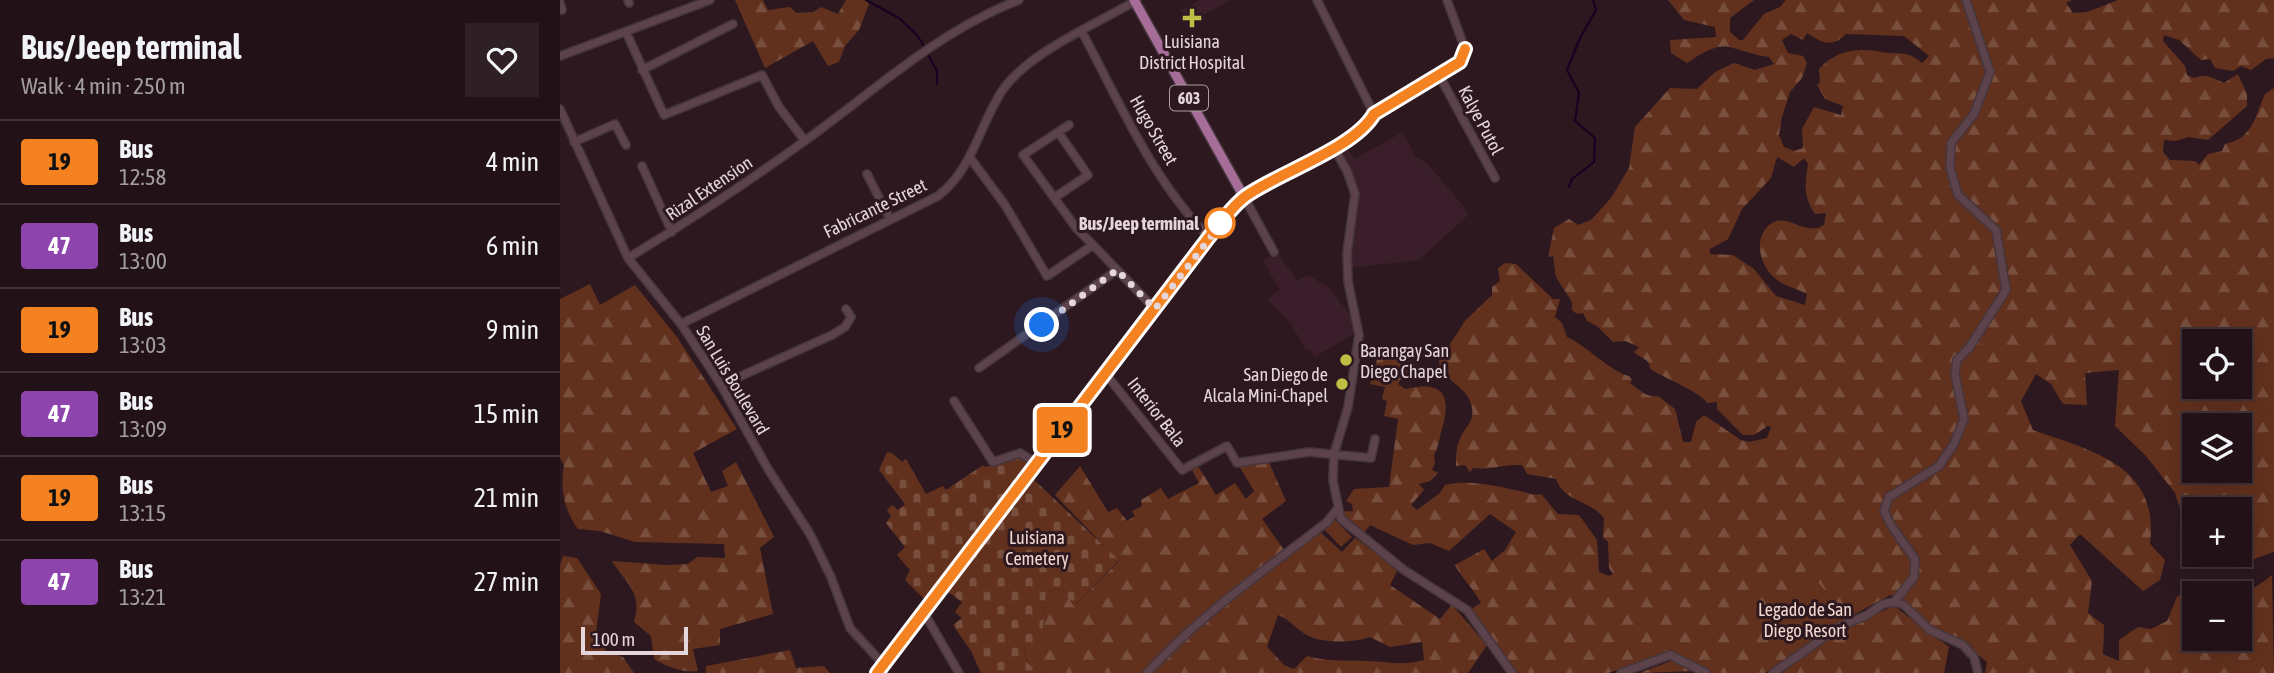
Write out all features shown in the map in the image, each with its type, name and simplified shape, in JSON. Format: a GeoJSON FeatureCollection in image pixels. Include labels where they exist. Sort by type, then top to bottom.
{"type":"FeatureCollection","features":[{"type":"Feature","properties":{"kind":"main road","name":"603"},"geometry":{"type":"LineString","coordinates":[[1135,1],[1244,197]]}},
{"type":"Feature","properties":{"kind":"main road"},"geometry":{"type":"LineString","coordinates":[[877,673],[1209,237],[1244,197]]}},
{"type":"Feature","properties":{"kind":"street"},"geometry":{"type":"LineString","coordinates":[[560,56],[710,0]]}},
{"type":"Feature","properties":{"kind":"street","name":"Rizal Extension"},"geometry":{"type":"LineString","coordinates":[[628,258],[672,232],[805,141],[899,70],[967,26],[1019,0]]}},
{"type":"Feature","properties":{"kind":"street"},"geometry":{"type":"LineString","coordinates":[[1317,0],[1374,114]]}},
{"type":"Feature","properties":{"kind":"street"},"geometry":{"type":"LineString","coordinates":[[1274,252],[1244,197],[1334,148],[1370,121],[1374,114],[1460,62],[1465,49],[1447,0]]}},
{"type":"Feature","properties":{"kind":"street"},"geometry":{"type":"LineString","coordinates":[[1894,602],[1914,577],[1915,559],[1884,511],[1889,497],[1939,466],[1954,444],[1964,419],[1955,374],[1957,360],[1969,348],[2006,290],[1996,230],[1958,195],[1950,168],[1951,144],[1974,114],[1990,72],[1966,0]]}},
{"type":"Feature","properties":{"kind":"street","name":"Fabricante Street"},"geometry":{"type":"LineString","coordinates":[[681,324],[951,186],[971,159],[1004,88],[1033,62],[1135,1]]}},
{"type":"Feature","properties":{"kind":"street"},"geometry":{"type":"LineString","coordinates":[[642,70],[733,24]]}},
{"type":"Feature","properties":{"kind":"street"},"geometry":{"type":"LineString","coordinates":[[626,32],[664,115],[762,75],[779,107],[805,141]]}},
{"type":"Feature","properties":{"kind":"street","name":"Hugo Street"},"geometry":{"type":"LineString","coordinates":[[1082,32],[1166,184],[1191,219],[1209,237]]}},
{"type":"Feature","properties":{"kind":"street","name":"Kalye Putol"},"geometry":{"type":"LineString","coordinates":[[1440,76],[1495,178]]}},
{"type":"Feature","properties":{"kind":"street","name":"San Luis Boulevard"},"geometry":{"type":"LineString","coordinates":[[560,109],[628,258],[681,324],[721,385],[768,469],[810,534],[831,577],[849,628],[883,664]]}},
{"type":"Feature","properties":{"kind":"street"},"geometry":{"type":"LineString","coordinates":[[574,142],[615,124],[626,145]]}},
{"type":"Feature","properties":{"kind":"street"},"geometry":{"type":"LineString","coordinates":[[1069,125],[1023,155],[1093,246],[1155,309]]}},
{"type":"Feature","properties":{"kind":"street"},"geometry":{"type":"LineString","coordinates":[[1054,198],[1088,175],[1058,132]]}},
{"type":"Feature","properties":{"kind":"street"},"geometry":{"type":"LineString","coordinates":[[1334,148],[1348,171],[1355,194],[1347,253],[1348,281],[1359,335],[1349,407],[1334,454],[1333,481],[1341,520],[1368,543],[1467,610],[1512,673]]}},
{"type":"Feature","properties":{"kind":"street"},"geometry":{"type":"LineString","coordinates":[[971,159],[1005,205],[1047,276],[1093,246]]}},
{"type":"Feature","properties":{"kind":"street"},"geometry":{"type":"LineString","coordinates":[[642,166],[672,232]]}},
{"type":"Feature","properties":{"kind":"street"},"geometry":{"type":"LineString","coordinates":[[867,174],[890,219]]}},
{"type":"Feature","properties":{"kind":"street"},"geometry":{"type":"LineString","coordinates":[[979,368],[1117,270]]}},
{"type":"Feature","properties":{"kind":"street"},"geometry":{"type":"LineString","coordinates":[[721,385],[832,335],[845,327],[851,317],[846,309]]}},
{"type":"Feature","properties":{"kind":"street","name":"Interior Bala"},"geometry":{"type":"LineString","coordinates":[[1105,373],[1182,470],[1227,446],[1237,463],[1309,453],[1334,454]]}},
{"type":"Feature","properties":{"kind":"street"},"geometry":{"type":"LineString","coordinates":[[954,401],[993,462],[1020,453],[1037,464]]}},
{"type":"Feature","properties":{"kind":"street"},"geometry":{"type":"LineString","coordinates":[[1334,454],[1371,458],[1375,439]]}},
{"type":"Feature","properties":{"kind":"street"},"geometry":{"type":"LineString","coordinates":[[1147,673],[1176,641],[1227,598],[1327,522],[1338,508]]}},
{"type":"Feature","properties":{"kind":"street"},"geometry":{"type":"LineString","coordinates":[[1773,673],[1839,627],[1867,615],[1883,604],[1894,602],[1904,605],[1930,629],[1963,645],[1974,657],[1978,673]]}},
{"type":"Feature","properties":{"kind":"street"},"geometry":{"type":"LineString","coordinates":[[923,611],[959,673]]}},
{"type":"Feature","properties":{"kind":"street"},"geometry":{"type":"LineString","coordinates":[[1621,673],[1670,655],[1706,673]]}},
{"type":"Feature","properties":{"kind":"shaded area","name":"Luisiana District Hospital"},"geometry":{"type":"Polygon","coordinates":[[[1199,0],[1230,0],[1188,24],[1180,11],[1199,0]]]}},
{"type":"Feature","properties":{"kind":"shaded area"},"geometry":{"type":"Polygon","coordinates":[[[1403,132],[1415,156],[1427,163],[1468,215],[1419,260],[1349,268],[1349,248],[1357,195],[1335,149],[1345,145],[1354,159],[1403,132]]]}},
{"type":"Feature","properties":{"kind":"shaded area"},"geometry":{"type":"Polygon","coordinates":[[[1277,252],[1297,281],[1307,275],[1329,287],[1349,314],[1354,334],[1315,357],[1311,350],[1306,350],[1291,324],[1267,299],[1280,290],[1263,261],[1277,252]]]}},
{"type":"Feature","properties":{"kind":"green space"},"geometry":{"type":"Polygon","coordinates":[[[735,0],[763,0],[768,10],[790,7],[796,13],[813,12],[821,7],[838,14],[846,0],[866,0],[869,4],[859,30],[845,46],[839,62],[828,66],[813,41],[765,68],[735,0]]]}},
{"type":"Feature","properties":{"kind":"green space"},"geometry":{"type":"Polygon","coordinates":[[[1668,0],[1754,0],[1730,18],[1730,32],[1743,40],[1764,14],[1780,7],[1786,0],[2072,0],[2066,3],[2073,13],[2087,12],[2118,0],[2274,0],[2274,58],[2266,59],[2251,70],[2241,66],[2233,71],[2215,68],[2210,59],[2201,60],[2179,40],[2164,35],[2163,41],[2185,66],[2187,75],[2194,78],[2209,77],[2224,83],[2238,74],[2247,94],[2247,106],[2208,140],[2189,137],[2175,141],[2164,140],[2163,152],[2170,160],[2195,161],[2199,165],[2208,154],[2222,151],[2225,144],[2247,132],[2265,94],[2274,88],[2274,552],[2252,560],[2252,497],[2182,497],[2182,514],[2175,493],[2146,456],[2115,426],[2119,370],[2085,373],[2087,405],[2063,404],[2051,384],[2036,374],[2021,401],[2033,430],[2099,454],[2133,479],[2144,496],[2150,517],[2150,544],[2165,560],[2160,580],[2143,591],[2080,534],[2070,545],[2092,581],[2088,613],[2104,625],[2103,654],[2119,661],[2119,640],[2138,627],[2151,629],[2167,621],[2177,597],[2182,594],[2182,651],[2252,651],[2252,588],[2272,575],[2274,673],[1985,673],[1987,662],[1980,656],[1890,595],[1846,619],[1808,569],[1798,594],[1788,660],[1765,673],[1711,673],[1669,653],[1608,673],[1518,673],[1469,610],[1481,603],[1455,565],[1484,549],[1492,561],[1505,550],[1516,532],[1490,514],[1449,551],[1430,543],[1413,545],[1370,525],[1362,536],[1343,519],[1341,512],[1353,511],[1352,504],[1346,501],[1354,489],[1389,487],[1398,419],[1384,416],[1387,401],[1382,399],[1385,387],[1370,384],[1378,356],[1412,361],[1409,374],[1403,376],[1398,384],[1405,389],[1436,389],[1442,393],[1446,407],[1432,470],[1438,473],[1430,481],[1419,484],[1424,490],[1411,505],[1417,510],[1440,493],[1445,485],[1455,483],[1485,484],[1541,494],[1558,514],[1579,515],[1597,540],[1599,572],[1609,576],[1613,574],[1609,568],[1608,542],[1603,537],[1604,518],[1571,497],[1556,479],[1527,474],[1522,465],[1473,468],[1470,472],[1465,465],[1456,466],[1458,445],[1471,419],[1472,410],[1465,392],[1444,373],[1439,361],[1465,321],[1492,295],[1492,287],[1500,281],[1498,268],[1505,263],[1516,264],[1553,299],[1560,299],[1555,317],[1562,323],[1567,337],[1629,376],[1632,380],[1630,383],[1640,391],[1658,396],[1675,409],[1683,442],[1691,442],[1696,422],[1704,415],[1741,440],[1749,442],[1767,438],[1771,427],[1768,426],[1754,435],[1743,435],[1717,409],[1717,402],[1707,403],[1690,390],[1652,370],[1647,361],[1634,352],[1639,347],[1625,341],[1613,342],[1597,326],[1587,321],[1583,313],[1577,314],[1572,310],[1572,302],[1556,277],[1553,256],[1548,257],[1554,228],[1569,219],[1578,225],[1591,220],[1611,198],[1629,168],[1635,127],[1670,88],[1697,89],[1715,72],[1734,63],[1755,70],[1774,64],[1769,57],[1728,47],[1712,49],[1687,63],[1671,53],[1670,40],[1716,37],[1715,27],[1684,20],[1668,0]],[[1807,33],[1803,40],[1791,34],[1782,40],[1788,53],[1803,56],[1807,63],[1802,78],[1790,92],[1779,135],[1784,147],[1794,151],[1803,148],[1802,129],[1814,107],[1841,115],[1843,106],[1825,99],[1817,85],[1820,82],[1819,69],[1833,57],[1857,50],[1873,51],[1907,55],[1922,63],[1929,56],[1904,36],[1846,34],[1836,41],[1827,42],[1807,33]],[[1777,157],[1771,178],[1742,209],[1728,239],[1710,249],[1710,254],[1733,255],[1754,269],[1776,296],[1805,305],[1807,294],[1780,282],[1766,268],[1760,244],[1765,229],[1772,223],[1784,221],[1817,228],[1824,225],[1826,213],[1815,214],[1808,202],[1808,164],[1804,158],[1794,167],[1777,157]]]}},
{"type":"Feature","properties":{"kind":"green space"},"geometry":{"type":"Polygon","coordinates":[[[590,284],[600,305],[635,285],[677,337],[737,429],[693,453],[711,492],[728,486],[722,471],[736,462],[774,537],[760,548],[773,614],[720,629],[720,645],[693,649],[698,671],[675,669],[654,659],[651,636],[634,622],[636,603],[632,589],[612,561],[688,564],[697,557],[725,558],[724,544],[635,542],[600,531],[578,529],[566,507],[563,491],[564,465],[560,458],[560,299],[590,284]]]}},
{"type":"Feature","properties":{"kind":"green space"},"geometry":{"type":"Polygon","coordinates":[[[887,452],[902,462],[906,459],[926,494],[943,486],[946,490],[983,465],[986,467],[1019,455],[1031,464],[927,602],[905,580],[910,570],[897,555],[905,547],[886,523],[891,516],[887,510],[892,505],[898,510],[905,504],[879,470],[887,452]]]}},
{"type":"Feature","properties":{"kind":"green space"},"geometry":{"type":"Polygon","coordinates":[[[1268,460],[1286,501],[1262,519],[1287,554],[1319,531],[1342,552],[1355,538],[1398,569],[1390,585],[1440,619],[1452,605],[1487,645],[1468,673],[1041,673],[1027,664],[1024,646],[1042,643],[1046,592],[1062,589],[1074,606],[1119,561],[1055,495],[1080,466],[1108,512],[1117,508],[1127,521],[1135,516],[1132,511],[1142,506],[1141,500],[1161,488],[1168,499],[1199,483],[1192,470],[1198,466],[1216,495],[1235,483],[1246,499],[1254,491],[1238,464],[1268,460]],[[1278,615],[1267,647],[1284,665],[1294,669],[1307,656],[1330,660],[1396,663],[1424,660],[1422,642],[1390,647],[1370,637],[1346,641],[1320,640],[1305,634],[1278,615]]]}},
{"type":"Feature","properties":{"kind":"green space","name":"Luisiana Cemetery"},"geometry":{"type":"Polygon","coordinates":[[[1031,477],[1119,560],[1074,606],[1062,589],[1046,592],[1042,644],[1024,647],[1027,663],[1041,673],[981,673],[971,651],[953,625],[962,618],[955,612],[962,602],[948,592],[1031,477]]]}},
{"type":"Feature","properties":{"kind":"green space"},"geometry":{"type":"Polygon","coordinates":[[[1334,519],[1352,537],[1341,547],[1324,529],[1334,519]]]}},
{"type":"Feature","properties":{"kind":"green space"},"geometry":{"type":"Polygon","coordinates":[[[563,556],[577,558],[601,594],[596,633],[606,651],[623,657],[634,673],[560,673],[560,565],[563,556]]]}},
{"type":"Feature","properties":{"kind":"green space","name":"Legado de San Diego Resort"},"geometry":{"type":"Polygon","coordinates":[[[1808,569],[1846,619],[1788,660],[1762,623],[1798,594],[1790,583],[1808,569]]]}},
{"type":"Feature","properties":{"kind":"green space"},"geometry":{"type":"Polygon","coordinates":[[[1894,606],[1949,647],[1944,673],[1782,673],[1842,628],[1894,606]]]}},
{"type":"Feature","properties":{"kind":"green space"},"geometry":{"type":"Polygon","coordinates":[[[790,650],[796,668],[824,666],[830,673],[706,673],[706,666],[790,650]]]}},
{"type":"Feature","properties":{"kind":"green space"},"geometry":{"type":"Polygon","coordinates":[[[1674,660],[1693,671],[1639,673],[1674,660]]]}},
{"type":"Feature","properties":{"kind":"waterway"},"geometry":{"type":"LineString","coordinates":[[866,0],[899,18],[917,35],[925,48]]}},
{"type":"Feature","properties":{"kind":"waterway"},"geometry":{"type":"LineString","coordinates":[[1569,187],[1572,179],[1594,162],[1595,138],[1575,121],[1579,93],[1567,70],[1580,38],[1596,10],[1593,0]]}},
{"type":"Feature","properties":{"kind":"waterway"},"geometry":{"type":"LineString","coordinates":[[927,53],[937,71],[937,84]]}},
{"type":"Feature","properties":{"kind":"bus line","name":"19"},"geometry":{"type":"LineString","coordinates":[[877,673],[1209,237],[1244,197],[1334,148],[1370,121],[1374,114],[1460,62],[1465,49]]}},
{"type":"Feature","properties":{"kind":"place","name":"Luisiana District Hospital"},"geometry":{"type":"Point","coordinates":[1192,18]}},
{"type":"Feature","properties":{"kind":"place","name":"Bus/Jeep terminal"},"geometry":{"type":"Point","coordinates":[1220,223]}},
{"type":"Feature","properties":{"kind":"place","name":"Barangay San Diego Chapel"},"geometry":{"type":"Point","coordinates":[1346,360]}},
{"type":"Feature","properties":{"kind":"place","name":"San Diego de Alcala Mini-Chapel"},"geometry":{"type":"Point","coordinates":[1342,384]}},
{"type":"Feature","properties":{"kind":"route"},"geometry":{"type":"LineString","coordinates":[[1042,325],[1117,270],[1155,309],[1226,217],[1220,223]]}}]}
